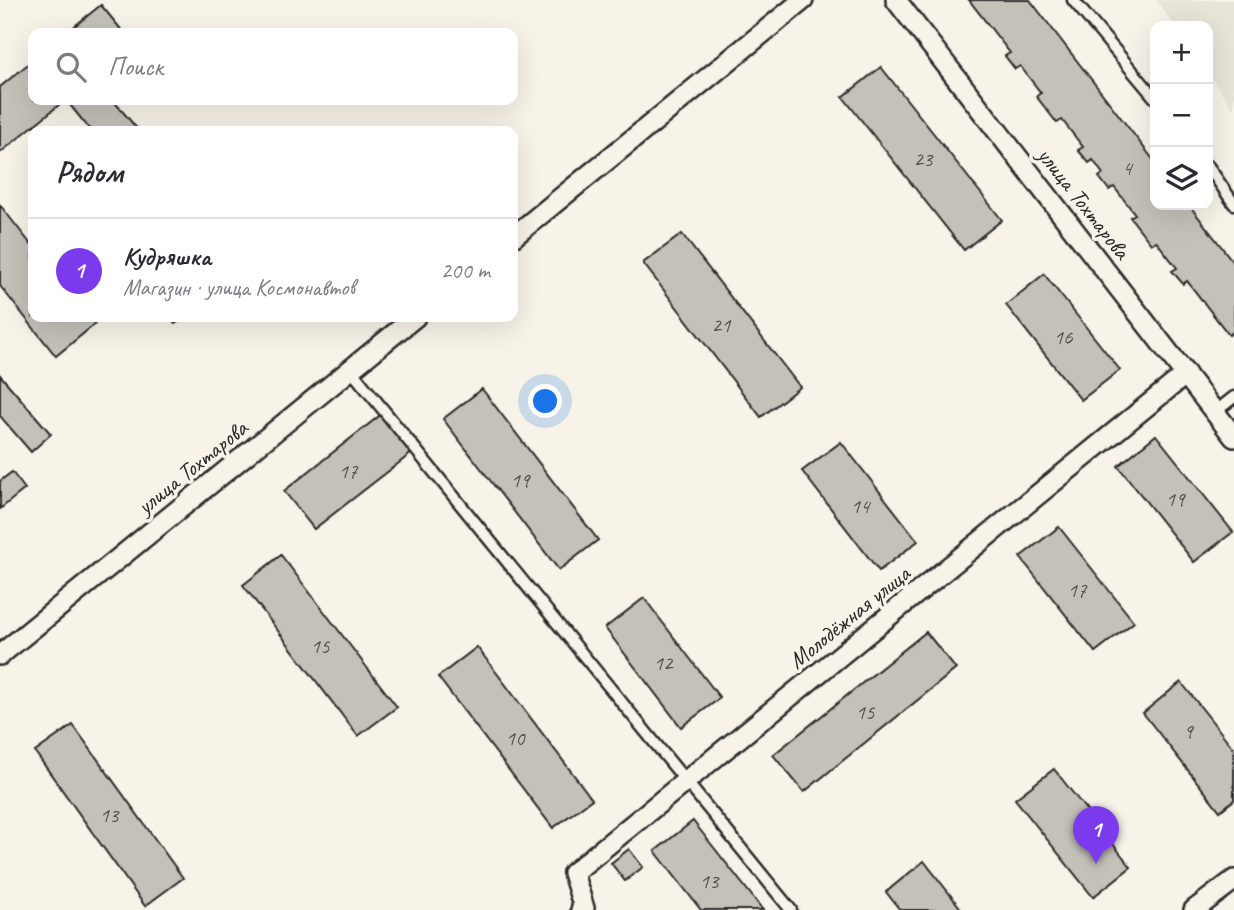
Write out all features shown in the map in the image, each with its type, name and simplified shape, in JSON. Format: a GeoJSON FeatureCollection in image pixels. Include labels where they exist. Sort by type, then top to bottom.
{"type":"FeatureCollection","features":[{"type":"Feature","properties":{"kind":"street"},"geometry":{"type":"LineString","coordinates":[[518,233],[803,0]]}},
{"type":"Feature","properties":{"kind":"street","name":"улица Тохтарова"},"geometry":{"type":"LineString","coordinates":[[900,2],[1234,437]]}},
{"type":"Feature","properties":{"kind":"street","name":"улица Тохтарова"},"geometry":{"type":"LineString","coordinates":[[0,655],[409,322]]}},
{"type":"Feature","properties":{"kind":"street","name":"Молодёжная улица"},"geometry":{"type":"LineString","coordinates":[[581,910],[584,908],[573,873],[1186,374]]}},
{"type":"Feature","properties":{"kind":"street"},"geometry":{"type":"LineString","coordinates":[[1194,910],[1234,880]]}},
{"type":"Feature","properties":{"kind":"lane"},"geometry":{"type":"LineString","coordinates":[[1073,0],[1150,92]]}},
{"type":"Feature","properties":{"kind":"lane"},"geometry":{"type":"LineString","coordinates":[[1213,173],[1234,204]]}},
{"type":"Feature","properties":{"kind":"lane"},"geometry":{"type":"LineString","coordinates":[[351,369],[790,910]]}},
{"type":"Feature","properties":{"kind":"lane"},"geometry":{"type":"LineString","coordinates":[[1215,412],[1234,397]]}},
{"type":"Feature","properties":{"kind":"shaded area"},"geometry":{"type":"Polygon","coordinates":[[[1156,0],[1234,0],[1234,110],[1213,80],[1213,21],[1171,21],[1156,0]]]}},
{"type":"Feature","properties":{"kind":"building"},"geometry":{"type":"Polygon","coordinates":[[[969,0],[1030,0],[1150,156],[1150,210],[1193,210],[1234,263],[1234,331],[1229,335],[1187,281],[1183,284],[1172,271],[1177,268],[1156,241],[1151,244],[1130,217],[1135,214],[1114,187],[1109,190],[1099,177],[1103,174],[1093,160],[1089,163],[1078,150],[1083,147],[1062,120],[1057,123],[1036,96],[1041,93],[1020,66],[1015,69],[1005,56],[1010,53],[969,0]]]}},
{"type":"Feature","properties":{"kind":"building"},"geometry":{"type":"Polygon","coordinates":[[[101,5],[120,28],[72,28],[101,5]]]}},
{"type":"Feature","properties":{"kind":"building"},"geometry":{"type":"Polygon","coordinates":[[[28,64],[28,105],[59,105],[33,126],[28,126],[28,130],[0,153],[0,87],[28,64]]]}},
{"type":"Feature","properties":{"kind":"building"},"geometry":{"type":"Polygon","coordinates":[[[881,67],[1002,220],[964,250],[843,97],[881,67]]]}},
{"type":"Feature","properties":{"kind":"building"},"geometry":{"type":"Polygon","coordinates":[[[70,105],[117,105],[135,126],[87,126],[70,105]]]}},
{"type":"Feature","properties":{"kind":"building"},"geometry":{"type":"Polygon","coordinates":[[[0,205],[28,241],[28,321],[0,286],[0,205]]]}},
{"type":"Feature","properties":{"kind":"building"},"geometry":{"type":"Polygon","coordinates":[[[682,234],[800,387],[761,417],[643,263],[682,234]]]}},
{"type":"Feature","properties":{"kind":"building"},"geometry":{"type":"Polygon","coordinates":[[[1044,274],[1120,370],[1081,400],[1006,305],[1044,274]]]}},
{"type":"Feature","properties":{"kind":"building"},"geometry":{"type":"Polygon","coordinates":[[[29,322],[94,322],[95,324],[56,356],[29,322]]]}},
{"type":"Feature","properties":{"kind":"building"},"geometry":{"type":"Polygon","coordinates":[[[0,375],[51,434],[31,452],[0,416],[0,375]]]}},
{"type":"Feature","properties":{"kind":"building"},"geometry":{"type":"Polygon","coordinates":[[[482,389],[598,540],[559,570],[443,419],[482,389]]]}},
{"type":"Feature","properties":{"kind":"building"},"geometry":{"type":"Polygon","coordinates":[[[383,413],[413,452],[314,529],[284,491],[383,413]]]}},
{"type":"Feature","properties":{"kind":"building"},"geometry":{"type":"Polygon","coordinates":[[[1156,435],[1233,532],[1194,562],[1118,466],[1156,435]]]}},
{"type":"Feature","properties":{"kind":"building"},"geometry":{"type":"Polygon","coordinates":[[[841,442],[918,541],[879,571],[802,471],[841,442]]]}},
{"type":"Feature","properties":{"kind":"building"},"geometry":{"type":"Polygon","coordinates":[[[12,472],[25,489],[0,509],[0,481],[12,472]]]}},
{"type":"Feature","properties":{"kind":"building"},"geometry":{"type":"Polygon","coordinates":[[[1059,527],[1134,622],[1095,652],[1020,557],[1059,527]]]}},
{"type":"Feature","properties":{"kind":"building"},"geometry":{"type":"Polygon","coordinates":[[[281,555],[397,707],[358,736],[243,585],[281,555]]]}},
{"type":"Feature","properties":{"kind":"building"},"geometry":{"type":"Polygon","coordinates":[[[644,598],[720,698],[681,727],[605,628],[644,598]]]}},
{"type":"Feature","properties":{"kind":"building"},"geometry":{"type":"Polygon","coordinates":[[[926,632],[956,669],[804,792],[773,755],[926,632]]]}},
{"type":"Feature","properties":{"kind":"building"},"geometry":{"type":"Polygon","coordinates":[[[477,647],[592,799],[553,828],[438,677],[477,647]]]}},
{"type":"Feature","properties":{"kind":"building"},"geometry":{"type":"Polygon","coordinates":[[[1181,682],[1234,749],[1234,800],[1220,811],[1143,713],[1181,682]]]}},
{"type":"Feature","properties":{"kind":"building"},"geometry":{"type":"Polygon","coordinates":[[[73,725],[183,878],[145,906],[35,752],[73,725]]]}},
{"type":"Feature","properties":{"kind":"building"},"geometry":{"type":"Polygon","coordinates":[[[1054,769],[1131,867],[1093,897],[1015,799],[1054,769]]]}},
{"type":"Feature","properties":{"kind":"building"},"geometry":{"type":"Polygon","coordinates":[[[693,821],[763,910],[701,910],[655,851],[693,821]]]}},
{"type":"Feature","properties":{"kind":"building"},"geometry":{"type":"Polygon","coordinates":[[[629,849],[643,867],[625,881],[611,863],[629,849]]]}},
{"type":"Feature","properties":{"kind":"building"},"geometry":{"type":"Polygon","coordinates":[[[924,861],[962,910],[900,910],[886,892],[924,861]]]}},
{"type":"Feature","properties":{"kind":"place","name":"Кудряшка"},"geometry":{"type":"Point","coordinates":[1096,864]}}]}
